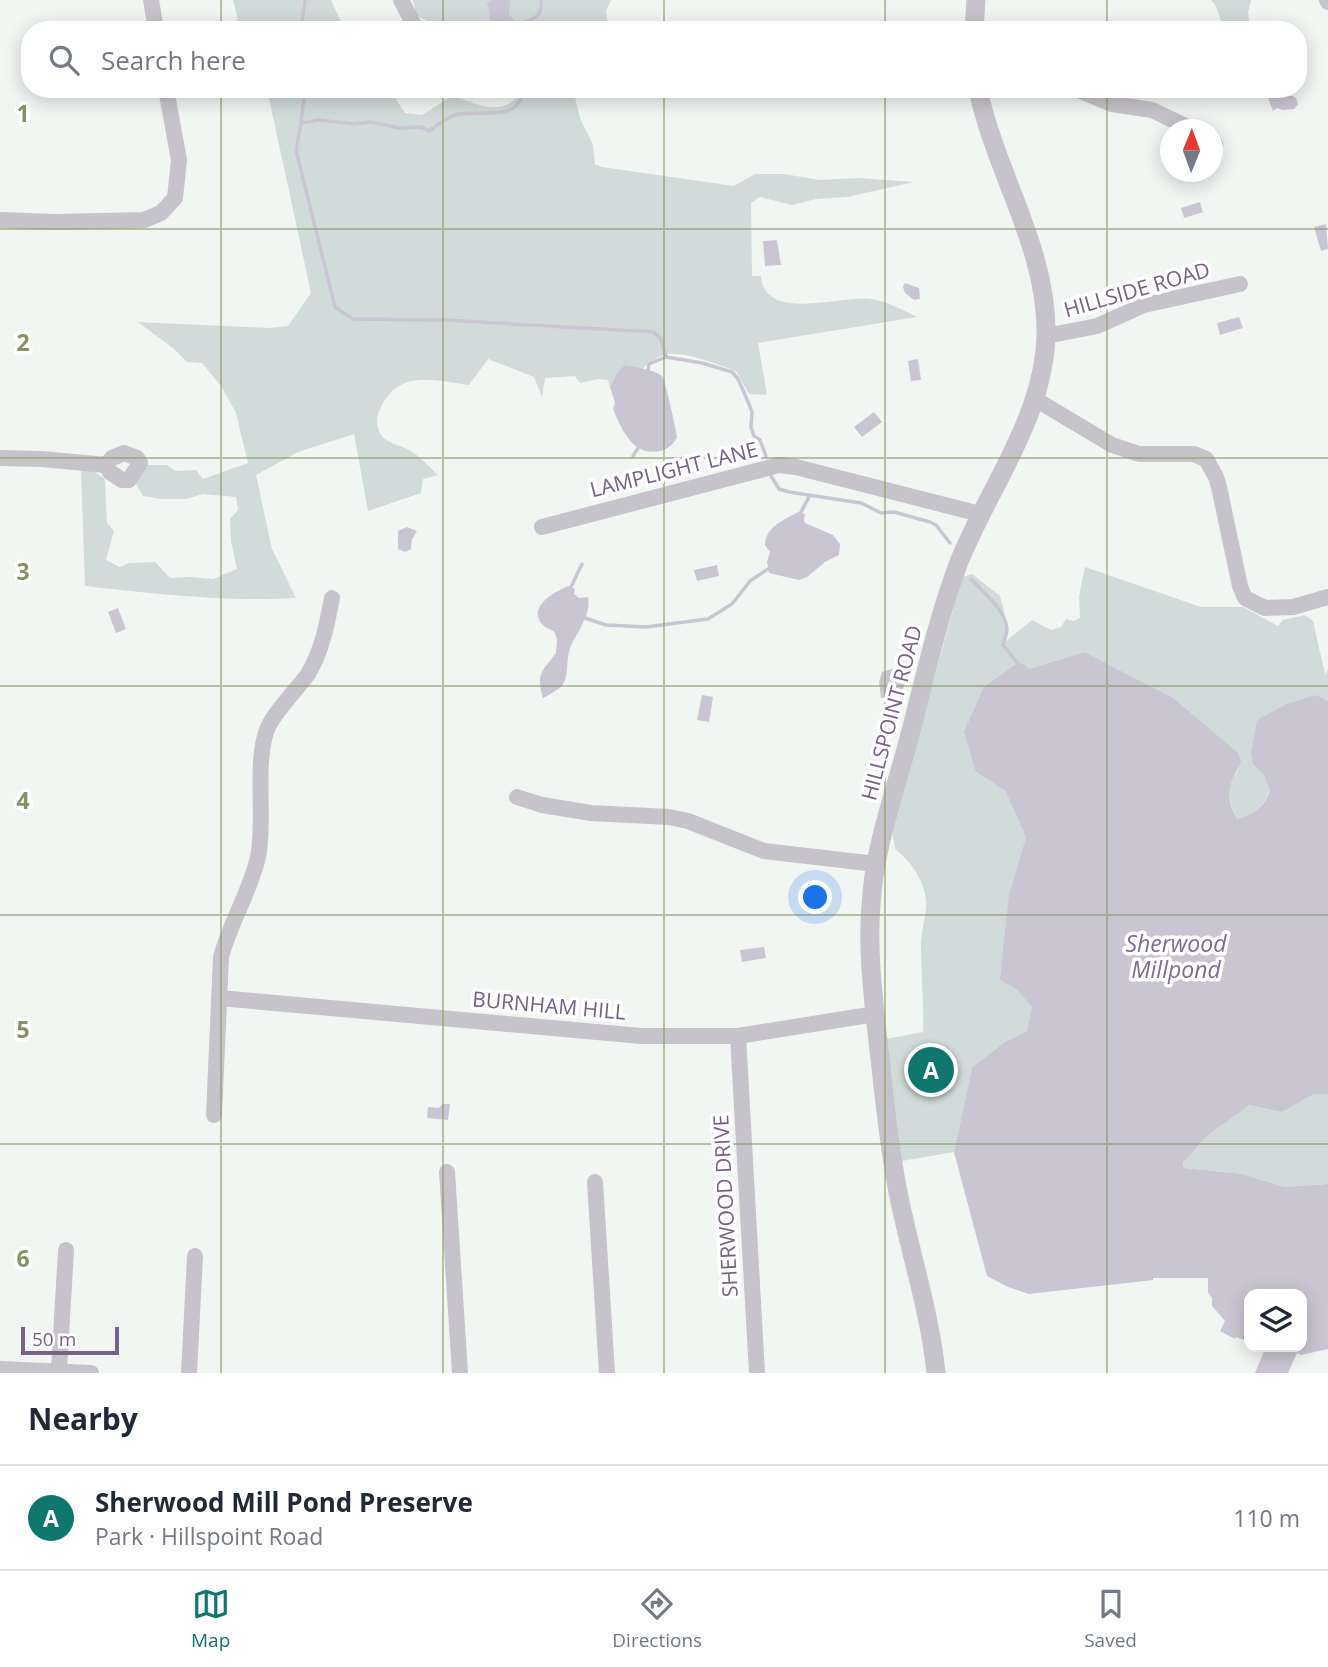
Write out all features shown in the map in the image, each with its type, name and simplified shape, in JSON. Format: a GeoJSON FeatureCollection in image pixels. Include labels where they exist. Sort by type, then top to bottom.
{"type":"FeatureCollection","features":[{"type":"Feature","properties":{"kind":"street"},"geometry":{"type":"LineString","coordinates":[[151,0],[154,21]]}},
{"type":"Feature","properties":{"kind":"street"},"geometry":{"type":"LineString","coordinates":[[401,0],[412,21]]}},
{"type":"Feature","properties":{"kind":"street"},"geometry":{"type":"LineString","coordinates":[[975,21],[976,0]]}},
{"type":"Feature","properties":{"kind":"street"},"geometry":{"type":"LineString","coordinates":[[0,220],[144,220],[162,213],[175,198],[179,160],[168,98]]}},
{"type":"Feature","properties":{"kind":"street","name":"HILLSPOINT ROAD"},"geometry":{"type":"LineString","coordinates":[[936,1373],[926,1310],[893,1164],[875,1014],[870,949],[871,903],[876,864],[948,597],[980,514],[1035,399],[1044,363],[1046,336],[1039,275],[991,137],[980,98]]}},
{"type":"Feature","properties":{"kind":"street"},"geometry":{"type":"LineString","coordinates":[[1098,98],[1112,104],[1152,110],[1171,119]]}},
{"type":"Feature","properties":{"kind":"street","name":"HILLSIDE ROAD"},"geometry":{"type":"LineString","coordinates":[[1046,336],[1097,326],[1144,306],[1240,284]]}},
{"type":"Feature","properties":{"kind":"street"},"geometry":{"type":"LineString","coordinates":[[1035,399],[1112,446],[1139,454],[1194,454],[1206,460],[1216,477],[1245,598],[1265,608],[1293,607],[1328,597]]}},
{"type":"Feature","properties":{"kind":"street"},"geometry":{"type":"LineString","coordinates":[[0,458],[106,465]]}},
{"type":"Feature","properties":{"kind":"street","name":"LAMPLIGHT LANE"},"geometry":{"type":"LineString","coordinates":[[542,527],[779,465],[980,514]]}},
{"type":"Feature","properties":{"kind":"street"},"geometry":{"type":"LineString","coordinates":[[214,1115],[221,957],[258,858],[262,829],[262,761],[266,736],[269,725],[314,661],[326,631],[332,598]]}},
{"type":"Feature","properties":{"kind":"street"},"geometry":{"type":"LineString","coordinates":[[517,797],[542,805],[591,813],[669,817],[688,821],[764,851],[876,864]]}},
{"type":"Feature","properties":{"kind":"street","name":"BURNHAM HILL"},"geometry":{"type":"LineString","coordinates":[[219,998],[641,1036],[738,1036],[875,1014]]}},
{"type":"Feature","properties":{"kind":"street","name":"SHERWOOD DRIVE"},"geometry":{"type":"LineString","coordinates":[[738,1036],[757,1373]]}},
{"type":"Feature","properties":{"kind":"street"},"geometry":{"type":"LineString","coordinates":[[447,1172],[460,1373]]}},
{"type":"Feature","properties":{"kind":"street"},"geometry":{"type":"LineString","coordinates":[[595,1182],[607,1373]]}},
{"type":"Feature","properties":{"kind":"street"},"geometry":{"type":"LineString","coordinates":[[59,1370],[66,1250]]}},
{"type":"Feature","properties":{"kind":"street"},"geometry":{"type":"LineString","coordinates":[[189,1373],[195,1256]]}},
{"type":"Feature","properties":{"kind":"street"},"geometry":{"type":"LineString","coordinates":[[0,1369],[91,1373]]}},
{"type":"Feature","properties":{"kind":"shaded area"},"geometry":{"type":"Polygon","coordinates":[[[233,0],[331,0],[341,21],[235,21],[238,20],[233,0]]]}},
{"type":"Feature","properties":{"kind":"shaded area"},"geometry":{"type":"Polygon","coordinates":[[[413,0],[611,0],[606,11],[608,21],[427,21],[416,15],[413,0]]]}},
{"type":"Feature","properties":{"kind":"shaded area"},"geometry":{"type":"Polygon","coordinates":[[[1211,0],[1251,0],[1249,21],[1221,21],[1211,0]]]}},
{"type":"Feature","properties":{"kind":"shaded area"},"geometry":{"type":"Polygon","coordinates":[[[269,98],[395,98],[405,113],[422,115],[449,98],[496,107],[504,106],[516,98],[575,98],[580,118],[593,145],[595,164],[602,167],[734,186],[755,174],[784,174],[820,180],[859,178],[914,182],[847,197],[816,199],[792,205],[760,197],[751,203],[752,276],[761,276],[765,290],[776,299],[807,304],[871,299],[917,317],[758,343],[767,395],[749,394],[736,371],[684,355],[668,354],[639,371],[633,367],[617,373],[610,387],[608,380],[580,383],[575,376],[545,378],[542,397],[534,377],[488,359],[469,385],[429,380],[406,383],[387,396],[379,412],[377,426],[384,438],[413,452],[438,475],[423,479],[421,493],[368,511],[354,434],[298,452],[256,475],[272,549],[296,598],[217,598],[85,586],[81,470],[93,471],[105,479],[107,523],[114,531],[106,560],[120,567],[129,563],[155,562],[170,578],[213,579],[237,569],[231,542],[230,519],[238,510],[236,497],[203,494],[186,499],[161,499],[143,496],[133,479],[145,465],[167,465],[175,471],[196,470],[203,479],[248,463],[236,413],[221,386],[202,363],[187,362],[138,322],[268,328],[288,326],[311,293],[269,98]]]}},
{"type":"Feature","properties":{"kind":"shaded area"},"geometry":{"type":"Polygon","coordinates":[[[1085,567],[1201,607],[1243,607],[1278,626],[1283,620],[1305,615],[1313,621],[1325,674],[1328,670],[1328,701],[1315,695],[1264,775],[1270,790],[1265,801],[1253,812],[1237,819],[1232,806],[1230,787],[1239,769],[1084,652],[1029,669],[976,772],[1005,789],[1026,837],[1009,894],[1015,988],[1033,1007],[1027,1031],[1005,1042],[972,1067],[954,1152],[902,1161],[886,1039],[923,1032],[921,946],[926,899],[918,875],[895,849],[892,831],[954,606],[963,577],[972,574],[1000,596],[1004,610],[1006,641],[1032,620],[1051,630],[1061,627],[1066,619],[1074,621],[1080,618],[1079,596],[1085,567]]]}},
{"type":"Feature","properties":{"kind":"shaded area"},"geometry":{"type":"Polygon","coordinates":[[[1314,1094],[1328,1094],[1328,1184],[1284,1187],[1243,1174],[1184,1168],[1183,1162],[1207,1135],[1249,1105],[1282,1112],[1314,1094]]]}},
{"type":"Feature","properties":{"kind":"water"},"geometry":{"type":"Polygon","coordinates":[[[492,0],[510,0],[509,15],[516,21],[491,21],[487,3],[492,0]]]}},
{"type":"Feature","properties":{"kind":"water"},"geometry":{"type":"Polygon","coordinates":[[[1268,98],[1296,98],[1298,104],[1294,109],[1277,108],[1273,111],[1268,98]]]}},
{"type":"Feature","properties":{"kind":"water"},"geometry":{"type":"Polygon","coordinates":[[[1200,202],[1203,212],[1184,218],[1181,208],[1200,202]]]}},
{"type":"Feature","properties":{"kind":"water"},"geometry":{"type":"Polygon","coordinates":[[[1326,224],[1328,249],[1321,251],[1314,227],[1326,224]]]}},
{"type":"Feature","properties":{"kind":"water"},"geometry":{"type":"Polygon","coordinates":[[[777,240],[781,265],[765,266],[763,241],[777,240]]]}},
{"type":"Feature","properties":{"kind":"water"},"geometry":{"type":"Polygon","coordinates":[[[905,283],[919,288],[920,299],[914,300],[905,293],[905,283]]]}},
{"type":"Feature","properties":{"kind":"water"},"geometry":{"type":"Polygon","coordinates":[[[1239,317],[1243,328],[1220,335],[1217,323],[1239,317]]]}},
{"type":"Feature","properties":{"kind":"water"},"geometry":{"type":"Polygon","coordinates":[[[918,359],[921,380],[911,381],[908,361],[918,359]]]}},
{"type":"Feature","properties":{"kind":"water"},"geometry":{"type":"Polygon","coordinates":[[[625,365],[650,370],[662,376],[677,437],[665,449],[651,452],[643,450],[630,440],[620,425],[613,409],[615,403],[610,387],[617,373],[625,365]]]}},
{"type":"Feature","properties":{"kind":"water"},"geometry":{"type":"Polygon","coordinates":[[[874,412],[882,422],[862,437],[854,427],[874,412]]]}},
{"type":"Feature","properties":{"kind":"water"},"geometry":{"type":"Polygon","coordinates":[[[798,512],[805,514],[805,523],[833,535],[840,544],[839,555],[799,580],[769,573],[767,562],[770,552],[765,545],[772,529],[798,512]]]}},
{"type":"Feature","properties":{"kind":"water"},"geometry":{"type":"Polygon","coordinates":[[[407,527],[417,531],[412,539],[411,549],[405,552],[398,549],[398,531],[407,527]]]}},
{"type":"Feature","properties":{"kind":"water"},"geometry":{"type":"Polygon","coordinates":[[[717,565],[719,576],[697,581],[694,570],[717,565]]]}},
{"type":"Feature","properties":{"kind":"water"},"geometry":{"type":"Polygon","coordinates":[[[568,586],[575,589],[574,594],[579,598],[588,597],[588,610],[570,648],[567,673],[562,686],[543,698],[540,677],[556,653],[557,640],[554,632],[539,619],[538,613],[544,602],[568,586]]]}},
{"type":"Feature","properties":{"kind":"water"},"geometry":{"type":"Polygon","coordinates":[[[118,608],[126,629],[116,633],[108,612],[118,608]]]}},
{"type":"Feature","properties":{"kind":"water","name":"Sherwood Millpond"},"geometry":{"type":"Polygon","coordinates":[[[1084,652],[1173,698],[1238,753],[1241,762],[1231,783],[1230,794],[1232,809],[1237,819],[1258,809],[1270,791],[1264,775],[1253,764],[1251,753],[1257,720],[1287,704],[1316,695],[1328,701],[1328,1094],[1314,1094],[1282,1112],[1249,1105],[1208,1136],[1183,1162],[1184,1168],[1243,1174],[1284,1187],[1328,1184],[1328,1349],[1301,1355],[1297,1353],[1288,1373],[1255,1373],[1264,1352],[1307,1352],[1307,1289],[1244,1289],[1244,1340],[1236,1337],[1235,1339],[1220,1331],[1225,1321],[1212,1306],[1208,1278],[1153,1278],[1029,1294],[987,1276],[954,1152],[972,1067],[1005,1042],[1027,1031],[1032,1007],[1015,988],[1000,980],[1009,894],[1026,837],[1005,790],[976,772],[964,732],[984,687],[1015,665],[1024,664],[1029,669],[1084,652]]]}},
{"type":"Feature","properties":{"kind":"water"},"geometry":{"type":"Polygon","coordinates":[[[894,668],[903,671],[904,687],[896,702],[885,702],[884,698],[881,698],[879,682],[882,672],[894,668]]]}},
{"type":"Feature","properties":{"kind":"water"},"geometry":{"type":"Polygon","coordinates":[[[702,695],[713,697],[709,722],[697,720],[702,695]]]}},
{"type":"Feature","properties":{"kind":"water"},"geometry":{"type":"Polygon","coordinates":[[[764,947],[766,958],[742,962],[740,950],[764,947]]]}},
{"type":"Feature","properties":{"kind":"water"},"geometry":{"type":"Polygon","coordinates":[[[442,1104],[450,1104],[448,1120],[427,1118],[428,1107],[439,1108],[442,1104]]]}},
{"type":"Feature","properties":{"kind":"waterway"},"geometry":{"type":"LineString","coordinates":[[302,21],[305,0]]}},
{"type":"Feature","properties":{"kind":"waterway"},"geometry":{"type":"LineString","coordinates":[[529,21],[539,14],[541,0]]}},
{"type":"Feature","properties":{"kind":"waterway"},"geometry":{"type":"LineString","coordinates":[[301,123],[304,98]]}},
{"type":"Feature","properties":{"kind":"waterway"},"geometry":{"type":"LineString","coordinates":[[521,98],[515,107],[507,111],[458,114],[429,131],[421,127],[399,128],[371,122],[354,124],[319,120],[301,123],[296,150],[335,307],[353,319],[444,320],[654,332],[661,339],[666,357],[702,363],[732,372],[749,404],[752,412],[751,427],[766,456]]}},
{"type":"Feature","properties":{"kind":"waterway"},"geometry":{"type":"LineString","coordinates":[[648,370],[649,364],[666,357]]}},
{"type":"Feature","properties":{"kind":"waterway"},"geometry":{"type":"LineString","coordinates":[[633,456],[638,448]]}},
{"type":"Feature","properties":{"kind":"waterway"},"geometry":{"type":"LineString","coordinates":[[771,476],[779,489],[789,492],[861,503],[881,513],[894,512],[930,522],[936,525],[950,543]]}},
{"type":"Feature","properties":{"kind":"waterway"},"geometry":{"type":"LineString","coordinates":[[801,512],[809,497]]}},
{"type":"Feature","properties":{"kind":"waterway"},"geometry":{"type":"LineString","coordinates":[[571,587],[582,564]]}},
{"type":"Feature","properties":{"kind":"waterway"},"geometry":{"type":"LineString","coordinates":[[585,618],[606,625],[646,627],[708,619],[732,604],[750,581],[768,569]]}},
{"type":"Feature","properties":{"kind":"waterway"},"geometry":{"type":"LineString","coordinates":[[971,579],[1002,614],[1007,629],[1003,645],[1019,665]]}},
{"type":"Feature","properties":{"kind":"place","name":"Sherwood Mill Pond Preserve"},"geometry":{"type":"Point","coordinates":[931,1070]}}]}
